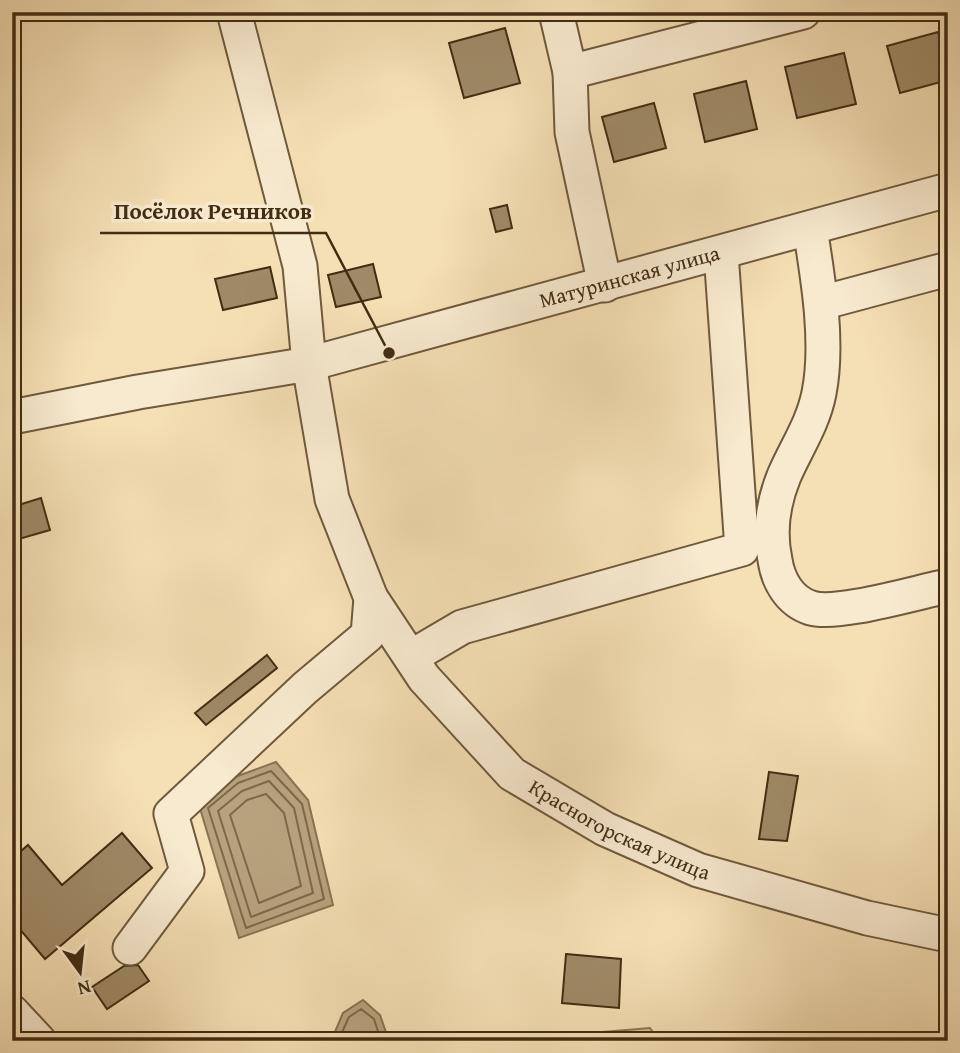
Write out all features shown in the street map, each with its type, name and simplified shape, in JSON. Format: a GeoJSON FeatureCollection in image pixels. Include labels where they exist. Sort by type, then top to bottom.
{"type":"FeatureCollection","features":[{"type":"Feature","properties":{"kind":"street"},"geometry":{"type":"LineString","coordinates":[[130,948],[187,871],[172,814],[305,688],[368,635],[371,598],[332,499],[309,364],[299,266],[234,12]]}},
{"type":"Feature","properties":{"kind":"street"},"geometry":{"type":"LineString","coordinates":[[555,12],[570,72],[572,132],[606,285]]}},
{"type":"Feature","properties":{"kind":"street"},"geometry":{"type":"LineString","coordinates":[[570,72],[711,24],[803,12]]}},
{"type":"Feature","properties":{"kind":"street","name":"Матуринская улица"},"geometry":{"type":"LineString","coordinates":[[12,417],[138,392],[309,364],[948,190]]}},
{"type":"Feature","properties":{"kind":"street"},"geometry":{"type":"LineString","coordinates":[[810,228],[821,303],[820,390],[805,437],[784,477],[773,514],[772,545],[778,576],[789,594],[811,608],[835,609],[948,586]]}},
{"type":"Feature","properties":{"kind":"street"},"geometry":{"type":"LineString","coordinates":[[411,657],[462,627],[742,549],[721,253]]}},
{"type":"Feature","properties":{"kind":"street"},"geometry":{"type":"LineString","coordinates":[[821,303],[948,268]]}},
{"type":"Feature","properties":{"kind":"street","name":"Красногорская улица"},"geometry":{"type":"LineString","coordinates":[[371,598],[425,678],[512,774],[605,829],[698,870],[867,918],[948,934]]}},
{"type":"Feature","properties":{"kind":"street"},"geometry":{"type":"LineString","coordinates":[[12,1012],[39,1041]]}},
{"type":"Feature","properties":{"kind":"shaded area"},"geometry":{"type":"Polygon","coordinates":[[[650,1028],[659,1041],[493,1041],[650,1028]]]}},
{"type":"Feature","properties":{"kind":"water"},"geometry":{"type":"Polygon","coordinates":[[[276,762],[308,800],[333,905],[239,938],[199,805],[235,777],[276,762]]]}},
{"type":"Feature","properties":{"kind":"water"},"geometry":{"type":"Polygon","coordinates":[[[363,1000],[380,1015],[389,1041],[331,1041],[343,1013],[363,1000]]]}},
{"type":"Feature","properties":{"kind":"building"},"geometry":{"type":"Polygon","coordinates":[[[505,28],[520,83],[464,98],[449,43],[505,28]]]}},
{"type":"Feature","properties":{"kind":"building"},"geometry":{"type":"Polygon","coordinates":[[[938,32],[948,67],[948,80],[900,93],[887,46],[938,32]]]}},
{"type":"Feature","properties":{"kind":"building"},"geometry":{"type":"Polygon","coordinates":[[[844,53],[856,104],[797,118],[785,67],[844,53]]]}},
{"type":"Feature","properties":{"kind":"building"},"geometry":{"type":"Polygon","coordinates":[[[746,81],[757,129],[705,142],[694,94],[746,81]]]}},
{"type":"Feature","properties":{"kind":"building"},"geometry":{"type":"Polygon","coordinates":[[[654,103],[666,148],[614,162],[602,117],[654,103]]]}},
{"type":"Feature","properties":{"kind":"building"},"geometry":{"type":"Polygon","coordinates":[[[507,205],[512,228],[496,232],[490,209],[507,205]]]}},
{"type":"Feature","properties":{"kind":"building"},"geometry":{"type":"Polygon","coordinates":[[[373,264],[381,297],[336,307],[328,275],[373,264]]]}},
{"type":"Feature","properties":{"kind":"building"},"geometry":{"type":"Polygon","coordinates":[[[270,267],[277,298],[223,310],[215,279],[270,267]]]}},
{"type":"Feature","properties":{"kind":"building"},"geometry":{"type":"Polygon","coordinates":[[[41,498],[50,530],[12,541],[12,507],[41,498]]]}},
{"type":"Feature","properties":{"kind":"building"},"geometry":{"type":"Polygon","coordinates":[[[267,655],[277,668],[206,725],[195,713],[267,655]]]}},
{"type":"Feature","properties":{"kind":"building"},"geometry":{"type":"Polygon","coordinates":[[[769,772],[798,776],[787,841],[759,839],[769,772]]]}},
{"type":"Feature","properties":{"kind":"building"},"geometry":{"type":"Polygon","coordinates":[[[122,833],[152,868],[45,959],[12,920],[12,859],[28,845],[62,885],[122,833]]]}},
{"type":"Feature","properties":{"kind":"building"},"geometry":{"type":"Polygon","coordinates":[[[566,954],[621,959],[619,1008],[562,1003],[566,954]]]}},
{"type":"Feature","properties":{"kind":"building"},"geometry":{"type":"Polygon","coordinates":[[[138,965],[149,981],[107,1009],[92,987],[124,966],[138,965]]]}},
{"type":"Feature","properties":{"kind":"place","name":"Посёлок Речников"},"geometry":{"type":"Point","coordinates":[389,353]}}]}
